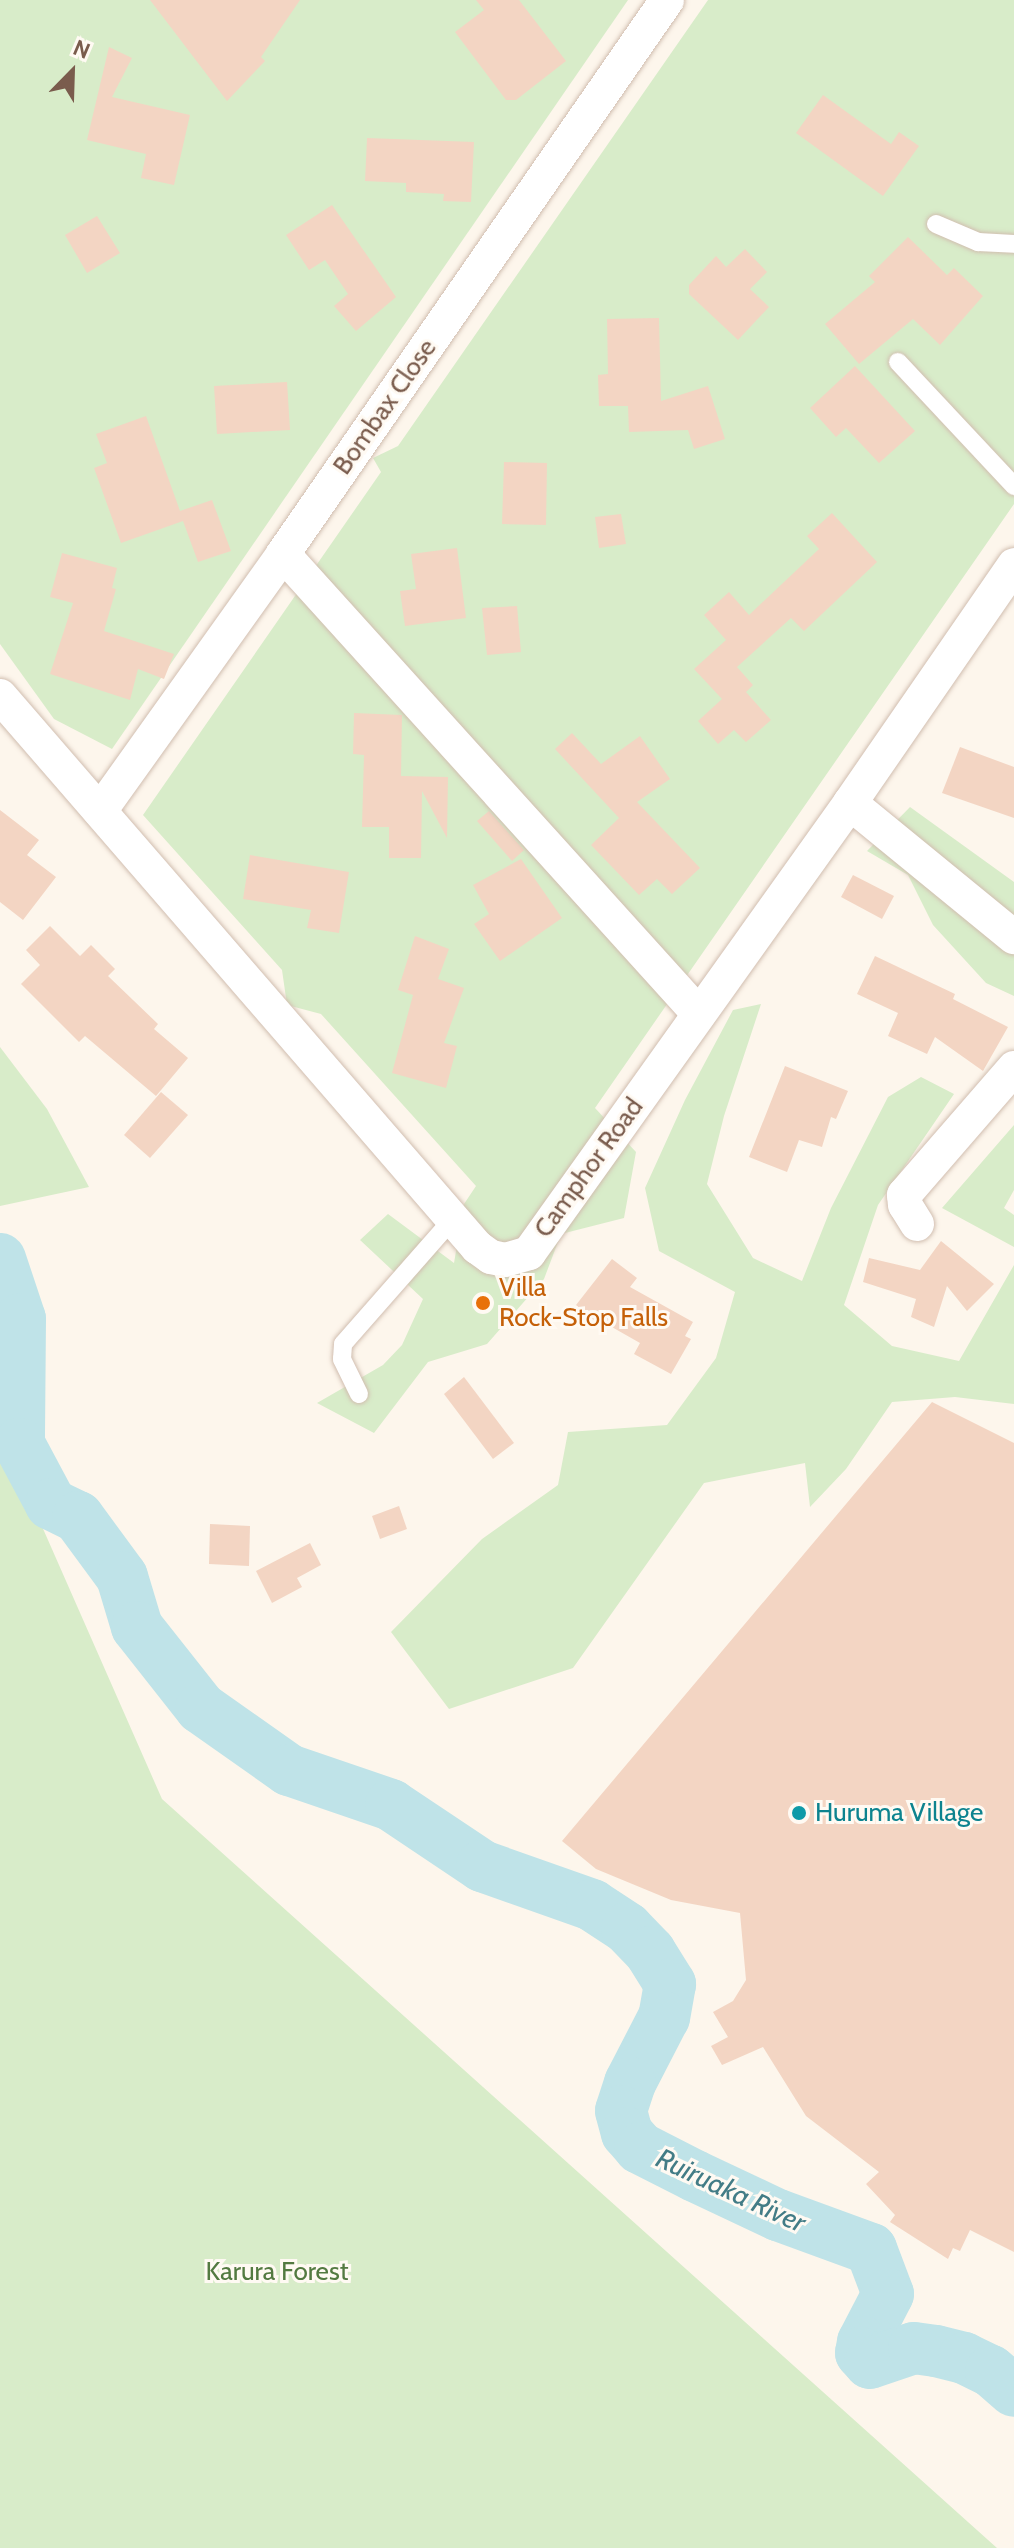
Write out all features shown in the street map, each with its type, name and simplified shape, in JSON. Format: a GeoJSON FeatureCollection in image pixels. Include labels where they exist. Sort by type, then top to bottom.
{"type":"FeatureCollection","features":[{"type":"Feature","properties":{"kind":"street","name":"Bombax Close"},"geometry":{"type":"LineString","coordinates":[[100,811],[283,554],[667,0]]}},
{"type":"Feature","properties":{"kind":"street"},"geometry":{"type":"LineString","coordinates":[[283,554],[699,1014]]}},
{"type":"Feature","properties":{"kind":"street","name":"Camphor Road"},"geometry":{"type":"LineString","coordinates":[[0,696],[453,1219],[491,1257],[505,1260],[529,1253],[850,803],[1014,565]]}},
{"type":"Feature","properties":{"kind":"street"},"geometry":{"type":"LineString","coordinates":[[850,803],[1014,937]]}},
{"type":"Feature","properties":{"kind":"street"},"geometry":{"type":"LineString","coordinates":[[917,1224],[905,1205],[904,1195],[1014,1068]]}},
{"type":"Feature","properties":{"kind":"lane"},"geometry":{"type":"LineString","coordinates":[[936,224],[978,242],[1014,244]]}},
{"type":"Feature","properties":{"kind":"lane"},"geometry":{"type":"LineString","coordinates":[[898,362],[1014,486]]}},
{"type":"Feature","properties":{"kind":"lane"},"geometry":{"type":"LineString","coordinates":[[359,1394],[342,1359],[343,1344],[453,1219]]}},
{"type":"Feature","properties":{"kind":"green space"},"geometry":{"type":"Polygon","coordinates":[[[0,0],[628,0],[112,749],[54,719],[0,644],[0,0]]]}},
{"type":"Feature","properties":{"kind":"green space"},"geometry":{"type":"Polygon","coordinates":[[[708,0],[1014,0],[1014,504],[595,1108],[636,1152],[624,1218],[561,1234],[544,1279],[487,1344],[428,1362],[374,1433],[317,1403],[383,1365],[402,1345],[423,1299],[360,1240],[388,1214],[454,1263],[464,1204],[476,1186],[321,1014],[287,1005],[282,970],[143,815],[381,472],[373,458],[398,446],[708,0]]]}},
{"type":"Feature","properties":{"kind":"green space"},"geometry":{"type":"Polygon","coordinates":[[[910,807],[1014,882],[1014,996],[986,983],[933,925],[908,875],[867,851],[910,807]]]}},
{"type":"Feature","properties":{"kind":"green space"},"geometry":{"type":"Polygon","coordinates":[[[761,1004],[724,1116],[707,1184],[753,1258],[802,1281],[831,1208],[888,1097],[921,1077],[954,1094],[878,1205],[844,1305],[892,1346],[959,1361],[1014,1265],[1014,1404],[955,1397],[892,1402],[846,1469],[810,1507],[805,1463],[704,1483],[573,1668],[449,1709],[391,1632],[482,1539],[558,1485],[568,1432],[667,1425],[716,1358],[735,1292],[659,1251],[645,1188],[685,1100],[733,1010],[761,1004]]]}},
{"type":"Feature","properties":{"kind":"green space"},"geometry":{"type":"Polygon","coordinates":[[[0,1047],[47,1109],[89,1187],[0,1206],[0,1047]]]}},
{"type":"Feature","properties":{"kind":"green space"},"geometry":{"type":"Polygon","coordinates":[[[1014,1125],[1014,1190],[1004,1208],[1014,1215],[1014,1247],[942,1208],[1014,1125]]]}},
{"type":"Feature","properties":{"kind":"green space","name":"Karura Forest"},"geometry":{"type":"Polygon","coordinates":[[[0,1431],[162,1799],[997,2548],[0,2548],[0,1431]]]}},
{"type":"Feature","properties":{"kind":"building"},"geometry":{"type":"Polygon","coordinates":[[[150,0],[300,0],[261,57],[265,61],[227,101],[150,0]]]}},
{"type":"Feature","properties":{"kind":"building"},"geometry":{"type":"Polygon","coordinates":[[[476,0],[519,0],[566,61],[516,100],[506,100],[455,32],[484,10],[476,0]]]}},
{"type":"Feature","properties":{"kind":"building"},"geometry":{"type":"Polygon","coordinates":[[[109,47],[132,58],[112,97],[190,115],[174,185],[141,178],[146,154],[87,140],[109,47]]]}},
{"type":"Feature","properties":{"kind":"building"},"geometry":{"type":"Polygon","coordinates":[[[823,95],[891,144],[899,132],[919,146],[883,196],[796,133],[823,95]]]}},
{"type":"Feature","properties":{"kind":"building"},"geometry":{"type":"Polygon","coordinates":[[[367,138],[474,142],[471,202],[443,201],[444,194],[406,192],[406,183],[365,181],[367,138]]]}},
{"type":"Feature","properties":{"kind":"building"},"geometry":{"type":"Polygon","coordinates":[[[332,205],[396,297],[356,331],[334,306],[348,294],[325,260],[309,270],[286,235],[332,205]]]}},
{"type":"Feature","properties":{"kind":"building"},"geometry":{"type":"Polygon","coordinates":[[[97,216],[120,253],[87,273],[65,235],[97,216]]]}},
{"type":"Feature","properties":{"kind":"building"},"geometry":{"type":"Polygon","coordinates":[[[908,237],[947,275],[954,268],[983,296],[940,345],[913,319],[859,364],[825,324],[875,282],[869,276],[908,237]]]}},
{"type":"Feature","properties":{"kind":"building"},"geometry":{"type":"Polygon","coordinates":[[[745,249],[767,272],[750,289],[769,307],[738,340],[689,294],[689,285],[716,256],[726,267],[745,249]]]}},
{"type":"Feature","properties":{"kind":"building"},"geometry":{"type":"Polygon","coordinates":[[[659,318],[661,401],[708,386],[725,439],[694,449],[688,430],[629,432],[628,406],[599,406],[598,375],[608,374],[607,319],[659,318]]]}},
{"type":"Feature","properties":{"kind":"building"},"geometry":{"type":"Polygon","coordinates":[[[855,366],[915,431],[879,463],[846,428],[836,437],[810,408],[855,366]]]}},
{"type":"Feature","properties":{"kind":"building"},"geometry":{"type":"Polygon","coordinates":[[[287,382],[290,430],[217,434],[214,386],[287,382]]]}},
{"type":"Feature","properties":{"kind":"building"},"geometry":{"type":"Polygon","coordinates":[[[146,416],[180,511],[212,500],[231,551],[198,562],[183,521],[121,543],[94,468],[107,463],[96,434],[146,416]]]}},
{"type":"Feature","properties":{"kind":"building"},"geometry":{"type":"Polygon","coordinates":[[[504,462],[547,463],[546,525],[502,524],[504,462]]]}},
{"type":"Feature","properties":{"kind":"building"},"geometry":{"type":"Polygon","coordinates":[[[832,513],[877,562],[804,631],[791,618],[737,667],[753,685],[746,692],[771,720],[746,742],[734,730],[718,744],[698,721],[722,699],[694,669],[726,640],[704,615],[729,592],[749,615],[819,549],[807,536],[832,513]]]}},
{"type":"Feature","properties":{"kind":"building"},"geometry":{"type":"Polygon","coordinates":[[[621,514],[626,544],[599,548],[595,517],[621,514]]]}},
{"type":"Feature","properties":{"kind":"building"},"geometry":{"type":"Polygon","coordinates":[[[457,548],[466,618],[405,626],[400,591],[416,589],[411,554],[457,548]]]}},
{"type":"Feature","properties":{"kind":"building"},"geometry":{"type":"Polygon","coordinates":[[[62,553],[117,568],[112,588],[116,589],[104,631],[174,654],[164,679],[138,669],[130,700],[50,674],[73,603],[50,597],[62,553]]]}},
{"type":"Feature","properties":{"kind":"building"},"geometry":{"type":"Polygon","coordinates":[[[517,606],[521,652],[487,655],[482,608],[517,606]]]}},
{"type":"Feature","properties":{"kind":"building"},"geometry":{"type":"Polygon","coordinates":[[[354,713],[402,715],[401,776],[448,777],[447,838],[422,791],[421,858],[389,858],[389,827],[362,827],[364,755],[353,754],[354,713]]]}},
{"type":"Feature","properties":{"kind":"building"},"geometry":{"type":"Polygon","coordinates":[[[572,733],[601,764],[640,736],[670,779],[637,802],[700,868],[672,894],[657,879],[639,895],[591,845],[619,818],[555,749],[572,733]]]}},
{"type":"Feature","properties":{"kind":"building"},"geometry":{"type":"Polygon","coordinates":[[[960,747],[1014,767],[1014,818],[942,793],[960,747]]]}},
{"type":"Feature","properties":{"kind":"building"},"geometry":{"type":"Polygon","coordinates":[[[0,810],[39,840],[27,855],[56,877],[23,920],[0,902],[0,810]]]}},
{"type":"Feature","properties":{"kind":"building"},"geometry":{"type":"Polygon","coordinates":[[[489,811],[524,850],[512,861],[477,821],[489,811]]]}},
{"type":"Feature","properties":{"kind":"building"},"geometry":{"type":"Polygon","coordinates":[[[250,855],[349,872],[339,933],[307,928],[311,910],[243,899],[250,855]]]}},
{"type":"Feature","properties":{"kind":"building"},"geometry":{"type":"Polygon","coordinates":[[[521,859],[562,918],[500,961],[474,924],[489,914],[473,885],[521,859]]]}},
{"type":"Feature","properties":{"kind":"building"},"geometry":{"type":"Polygon","coordinates":[[[853,875],[894,896],[882,919],[841,897],[853,875]]]}},
{"type":"Feature","properties":{"kind":"building"},"geometry":{"type":"Polygon","coordinates":[[[50,926],[80,956],[91,945],[115,969],[108,976],[158,1024],[154,1029],[188,1058],[156,1096],[85,1036],[79,1042],[21,984],[40,965],[26,950],[50,926]]]}},
{"type":"Feature","properties":{"kind":"building"},"geometry":{"type":"Polygon","coordinates":[[[415,936],[449,949],[438,979],[464,988],[444,1043],[457,1046],[446,1088],[392,1073],[413,995],[398,990],[415,936]]]}},
{"type":"Feature","properties":{"kind":"building"},"geometry":{"type":"Polygon","coordinates":[[[875,956],[955,994],[953,999],[1008,1027],[983,1071],[935,1037],[927,1054],[888,1036],[898,1013],[857,994],[875,956]]]}},
{"type":"Feature","properties":{"kind":"building"},"geometry":{"type":"Polygon","coordinates":[[[785,1066],[848,1091],[836,1119],[831,1117],[822,1147],[799,1140],[787,1172],[749,1157],[785,1066]]]}},
{"type":"Feature","properties":{"kind":"building"},"geometry":{"type":"Polygon","coordinates":[[[161,1092],[188,1115],[150,1158],[124,1135],[161,1092]]]}},
{"type":"Feature","properties":{"kind":"building"},"geometry":{"type":"Polygon","coordinates":[[[941,1241],[994,1284],[967,1311],[947,1286],[934,1327],[911,1317],[916,1299],[863,1282],[869,1258],[920,1270],[941,1241]]]}},
{"type":"Feature","properties":{"kind":"building"},"geometry":{"type":"Polygon","coordinates":[[[612,1259],[637,1278],[630,1287],[693,1322],[685,1336],[691,1339],[671,1374],[634,1354],[640,1343],[603,1322],[600,1325],[576,1305],[612,1259]]]}},
{"type":"Feature","properties":{"kind":"building"},"geometry":{"type":"Polygon","coordinates":[[[464,1377],[514,1443],[493,1459],[444,1394],[464,1377]]]}},
{"type":"Feature","properties":{"kind":"building","name":"Huruma Village"},"geometry":{"type":"Polygon","coordinates":[[[932,1402],[1014,1443],[1014,2252],[970,2230],[960,2251],[953,2248],[948,2259],[890,2222],[895,2215],[866,2184],[879,2172],[806,2116],[763,2047],[722,2065],[711,2046],[728,2037],[713,2012],[733,2001],[746,1980],[740,1913],[671,1900],[596,1869],[562,1841],[932,1402]]]}},
{"type":"Feature","properties":{"kind":"building"},"geometry":{"type":"Polygon","coordinates":[[[399,1506],[407,1529],[380,1539],[372,1516],[399,1506]]]}},
{"type":"Feature","properties":{"kind":"building"},"geometry":{"type":"Polygon","coordinates":[[[210,1524],[250,1526],[249,1566],[209,1564],[210,1524]]]}},
{"type":"Feature","properties":{"kind":"building"},"geometry":{"type":"Polygon","coordinates":[[[310,1543],[321,1565],[297,1578],[302,1587],[272,1603],[256,1571],[310,1543]]]}},
{"type":"Feature","properties":{"kind":"waterway","name":"Ruiruaka River"},"geometry":{"type":"LineString","coordinates":[[0,1259],[20,1319],[19,1444],[51,1504],[78,1517],[122,1577],[137,1627],[201,1708],[289,1770],[391,1805],[482,1866],[592,1905],[627,1928],[650,1952],[670,1984],[664,2017],[630,2083],[621,2111],[627,2133],[640,2148],[695,2176],[778,2215],[871,2249],[888,2294],[863,2342],[861,2353],[870,2363],[914,2348],[936,2351],[964,2358],[991,2371],[1014,2391]]}},
{"type":"Feature","properties":{"kind":"place","name":"Villa Rock-Stop Falls"},"geometry":{"type":"Point","coordinates":[483,1303]}},
{"type":"Feature","properties":{"kind":"place","name":"Huruma Village"},"geometry":{"type":"Point","coordinates":[799,1813]}}]}
